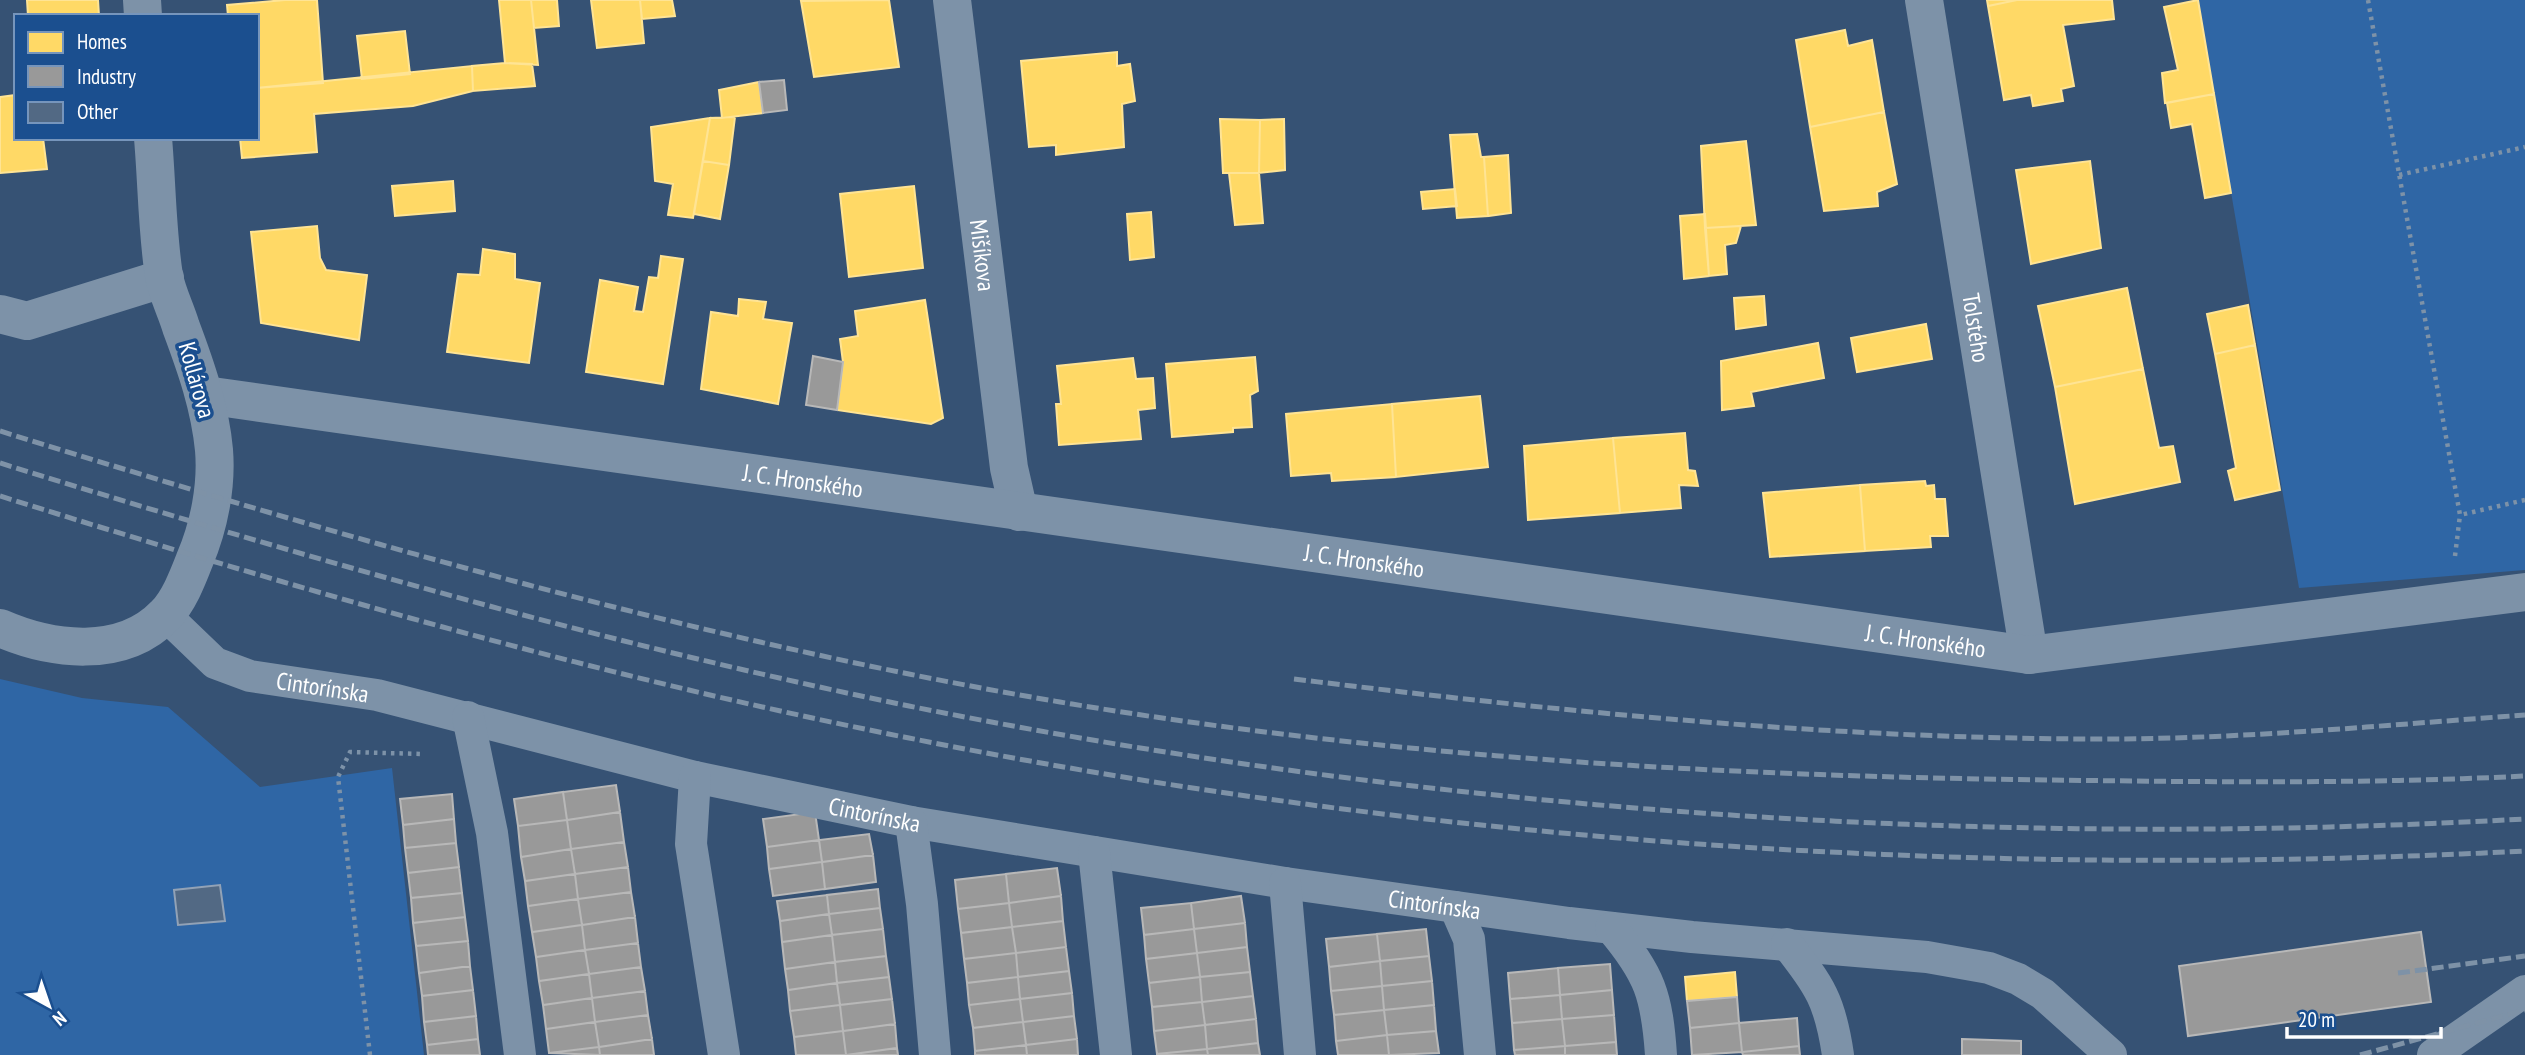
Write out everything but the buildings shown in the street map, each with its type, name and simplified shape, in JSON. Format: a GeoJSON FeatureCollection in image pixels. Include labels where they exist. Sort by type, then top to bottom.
{"type":"FeatureCollection","features":[{"type":"Feature","properties":{"kind":"street","name":"Mišíkova"},"geometry":{"type":"LineString","coordinates":[[952,0],[1009,468],[1019,512]]}},
{"type":"Feature","properties":{"kind":"street","name":"Tolstého"},"geometry":{"type":"LineString","coordinates":[[1924,0],[2029,655]]}},
{"type":"Feature","properties":{"kind":"street","name":"Kollárova"},"geometry":{"type":"LineString","coordinates":[[153,140],[164,278],[205,394],[214,452],[212,495],[203,541],[185,583],[165,615]]}},
{"type":"Feature","properties":{"kind":"street"},"geometry":{"type":"LineString","coordinates":[[0,314],[27,321],[164,278]]}},
{"type":"Feature","properties":{"kind":"street","name":"J. C. Hronského"},"geometry":{"type":"LineString","coordinates":[[205,394],[2029,655],[2525,592]]}},
{"type":"Feature","properties":{"kind":"street"},"geometry":{"type":"LineString","coordinates":[[0,628],[54,646],[83,647],[115,642],[140,632],[165,615]]}},
{"type":"Feature","properties":{"kind":"lane","name":"Cintorínska"},"geometry":{"type":"LineString","coordinates":[[165,615],[215,663],[250,676],[377,695],[695,777],[911,822],[1285,883],[1455,907],[1611,928],[1927,957],[1989,968],[2018,979],[2043,993],[2111,1055]]}},
{"type":"Feature","properties":{"kind":"lane"},"geometry":{"type":"LineString","coordinates":[[468,717],[492,834],[520,1055]]}},
{"type":"Feature","properties":{"kind":"lane"},"geometry":{"type":"LineString","coordinates":[[695,777],[691,844],[724,1055]]}},
{"type":"Feature","properties":{"kind":"lane"},"geometry":{"type":"LineString","coordinates":[[911,822],[922,904],[935,1055]]}},
{"type":"Feature","properties":{"kind":"lane"},"geometry":{"type":"LineString","coordinates":[[1094,852],[1116,1055]]}},
{"type":"Feature","properties":{"kind":"lane"},"geometry":{"type":"LineString","coordinates":[[1285,883],[1300,1055]]}},
{"type":"Feature","properties":{"kind":"lane"},"geometry":{"type":"LineString","coordinates":[[1455,907],[1469,939],[1480,1055]]}},
{"type":"Feature","properties":{"kind":"lane"},"geometry":{"type":"LineString","coordinates":[[1611,928],[1634,956],[1648,979],[1658,1010],[1661,1055]]}},
{"type":"Feature","properties":{"kind":"lane"},"geometry":{"type":"LineString","coordinates":[[1787,944],[1815,981],[1831,1011],[1838,1055]]}},
{"type":"Feature","properties":{"kind":"lane"},"geometry":{"type":"LineString","coordinates":[[2433,1055],[2487,1020],[2525,991]]}},
{"type":"Feature","properties":{"kind":"path"},"geometry":{"type":"LineString","coordinates":[[2368,0],[2460,515],[2525,500]]}},
{"type":"Feature","properties":{"kind":"path"},"geometry":{"type":"LineString","coordinates":[[2399,175],[2525,147]]}},
{"type":"Feature","properties":{"kind":"path"},"geometry":{"type":"LineString","coordinates":[[370,1055],[338,777],[350,752],[475,755]]}},
{"type":"Feature","properties":{"kind":"shaded area"},"geometry":{"type":"Polygon","coordinates":[[[2198,0],[2525,0],[2525,570],[2299,588],[2198,0]]]}},
{"type":"Feature","properties":{"kind":"shaded area"},"geometry":{"type":"Polygon","coordinates":[[[0,679],[82,698],[168,707],[260,787],[392,768],[424,1055],[0,1055],[0,679]]]}},
{"type":"Feature","properties":{"kind":"railway"},"geometry":{"type":"LineString","coordinates":[[0,431],[393,548],[658,618],[925,677],[1183,721],[1429,750],[1801,774],[2227,782],[2525,776]]}},
{"type":"Feature","properties":{"kind":"railway"},"geometry":{"type":"LineString","coordinates":[[0,463],[338,564],[679,655],[909,706],[1109,743],[1310,773],[1511,797],[1714,814],[1916,825],[2119,829],[2322,827],[2525,819]]}},
{"type":"Feature","properties":{"kind":"railway"},"geometry":{"type":"LineString","coordinates":[[0,496],[338,598],[679,688],[909,738],[1109,775],[1310,805],[1512,828],[1714,845],[1916,856],[2119,860],[2322,859],[2525,851]]}},
{"type":"Feature","properties":{"kind":"railway"},"geometry":{"type":"LineString","coordinates":[[1294,679],[1698,721],[1800,729],[2002,738],[2210,737],[2525,715]]}},
{"type":"Feature","properties":{"kind":"railway"},"geometry":{"type":"LineString","coordinates":[[2398,973],[2525,956]]}},
{"type":"Feature","properties":{"kind":"railway"},"geometry":{"type":"LineString","coordinates":[[2360,1055],[2525,1010]]}}]}
